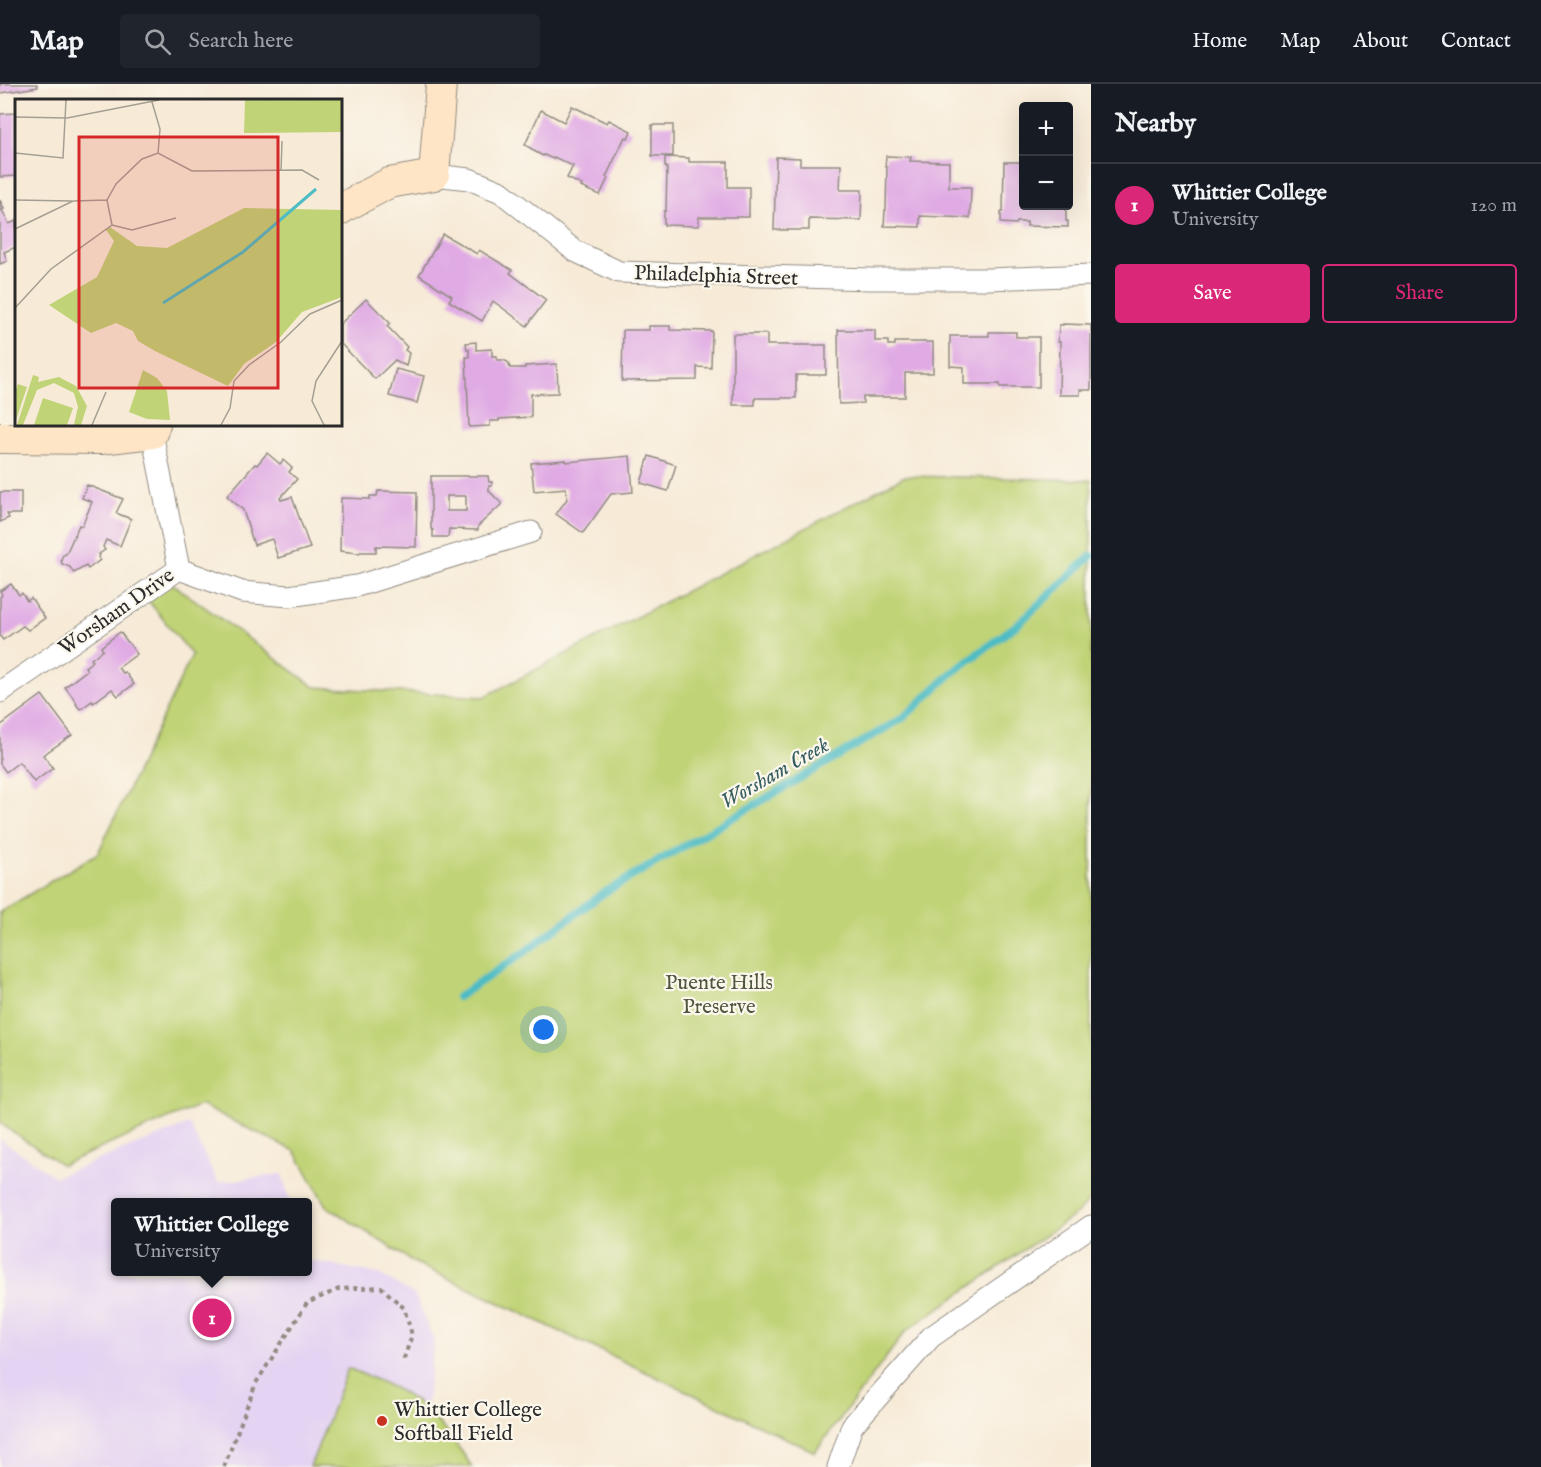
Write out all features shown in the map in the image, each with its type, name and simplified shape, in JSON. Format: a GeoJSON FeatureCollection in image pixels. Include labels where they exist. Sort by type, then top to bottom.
{"type":"FeatureCollection","features":[{"type":"Feature","properties":{"kind":"street"},"geometry":{"type":"LineString","coordinates":[[434,175],[441,84]]}},
{"type":"Feature","properties":{"kind":"street","name":"Philadelphia Street"},"geometry":{"type":"LineString","coordinates":[[342,209],[389,183],[434,175],[469,179],[501,192],[575,251],[619,272],[871,279],[989,279],[1091,275]]}},
{"type":"Feature","properties":{"kind":"street"},"geometry":{"type":"LineString","coordinates":[[0,438],[101,439],[154,429]]}},
{"type":"Feature","properties":{"kind":"street","name":"Worsham Drive"},"geometry":{"type":"LineString","coordinates":[[0,692],[179,569],[154,429]]}},
{"type":"Feature","properties":{"kind":"street"},"geometry":{"type":"LineString","coordinates":[[179,569],[242,592],[289,596],[357,586],[531,532]]}},
{"type":"Feature","properties":{"kind":"street"},"geometry":{"type":"LineString","coordinates":[[838,1467],[852,1426],[931,1336],[1091,1226]]}},
{"type":"Feature","properties":{"kind":"path"},"geometry":{"type":"LineString","coordinates":[[224,1467],[256,1383],[307,1304],[339,1290],[381,1287],[404,1308],[412,1335],[403,1361]]}},
{"type":"Feature","properties":{"kind":"shaded area"},"geometry":{"type":"Polygon","coordinates":[[[189,1124],[218,1182],[282,1174],[289,1198],[111,1198],[111,1276],[312,1276],[312,1261],[379,1274],[415,1295],[434,1341],[426,1410],[447,1433],[472,1467],[0,1467],[0,1139],[55,1177],[189,1124]]]}},
{"type":"Feature","properties":{"kind":"green space","name":"Puente Hills Preserve"},"geometry":{"type":"Polygon","coordinates":[[[905,476],[1091,480],[1091,1198],[1079,1212],[906,1331],[815,1452],[415,1263],[326,1206],[295,1151],[200,1105],[62,1165],[0,1123],[0,912],[98,853],[192,655],[146,598],[170,582],[315,687],[484,697],[905,476]]]}},
{"type":"Feature","properties":{"kind":"green space","name":"Whittier College Softball Field"},"geometry":{"type":"Polygon","coordinates":[[[348,1368],[396,1389],[414,1400],[450,1436],[472,1467],[310,1467],[348,1368]]]}},
{"type":"Feature","properties":{"kind":"building"},"geometry":{"type":"Polygon","coordinates":[[[0,84],[37,84],[38,87],[0,93],[0,84]]]}},
{"type":"Feature","properties":{"kind":"building"},"geometry":{"type":"Polygon","coordinates":[[[572,106],[607,123],[609,120],[631,131],[628,138],[625,137],[600,195],[567,178],[573,166],[554,157],[553,159],[543,156],[525,145],[541,110],[564,122],[572,106]]]}},
{"type":"Feature","properties":{"kind":"building"},"geometry":{"type":"Polygon","coordinates":[[[15,113],[15,176],[0,177],[0,114],[15,113]]]}},
{"type":"Feature","properties":{"kind":"building"},"geometry":{"type":"Polygon","coordinates":[[[652,125],[673,125],[673,156],[652,156],[652,125]]]}},
{"type":"Feature","properties":{"kind":"building"},"geometry":{"type":"Polygon","coordinates":[[[886,156],[911,157],[910,161],[949,162],[949,187],[971,187],[970,218],[920,216],[920,227],[884,226],[886,156]]]}},
{"type":"Feature","properties":{"kind":"building"},"geometry":{"type":"Polygon","coordinates":[[[665,157],[689,158],[689,162],[728,162],[728,187],[749,187],[749,217],[699,217],[699,226],[664,225],[667,167],[665,167],[665,157]]]}},
{"type":"Feature","properties":{"kind":"building"},"geometry":{"type":"Polygon","coordinates":[[[776,157],[800,158],[800,165],[841,165],[840,190],[862,190],[861,220],[809,219],[809,230],[774,230],[776,157]]]}},
{"type":"Feature","properties":{"kind":"building"},"geometry":{"type":"Polygon","coordinates":[[[1004,162],[1019,162],[1019,210],[1066,210],[1068,227],[1027,226],[1027,222],[1001,223],[1001,212],[1003,212],[1004,162]]]}},
{"type":"Feature","properties":{"kind":"building"},"geometry":{"type":"Polygon","coordinates":[[[0,200],[9,224],[15,221],[15,247],[4,252],[7,261],[0,264],[0,200]]]}},
{"type":"Feature","properties":{"kind":"building"},"geometry":{"type":"Polygon","coordinates":[[[443,234],[477,254],[479,250],[512,270],[510,273],[546,300],[527,326],[493,301],[482,321],[449,301],[452,296],[419,275],[443,234]]]}},
{"type":"Feature","properties":{"kind":"building"},"geometry":{"type":"Polygon","coordinates":[[[366,299],[390,323],[387,326],[407,347],[405,350],[409,353],[406,366],[395,360],[375,379],[342,345],[342,322],[366,299]]]}},
{"type":"Feature","properties":{"kind":"building"},"geometry":{"type":"Polygon","coordinates":[[[1059,325],[1091,325],[1091,390],[1080,390],[1080,395],[1059,395],[1060,342],[1058,342],[1059,325]]]}},
{"type":"Feature","properties":{"kind":"building"},"geometry":{"type":"Polygon","coordinates":[[[649,326],[670,326],[670,330],[712,331],[711,368],[697,367],[697,380],[622,381],[623,330],[649,330],[649,326]]]}},
{"type":"Feature","properties":{"kind":"building"},"geometry":{"type":"Polygon","coordinates":[[[838,330],[875,330],[875,341],[888,341],[888,345],[895,345],[895,342],[933,342],[933,373],[905,373],[905,397],[863,397],[863,403],[839,404],[838,330]]]}},
{"type":"Feature","properties":{"kind":"building"},"geometry":{"type":"Polygon","coordinates":[[[989,332],[1016,332],[1016,337],[1039,337],[1039,387],[964,384],[964,367],[950,366],[950,336],[989,336],[989,332]]]}},
{"type":"Feature","properties":{"kind":"building"},"geometry":{"type":"Polygon","coordinates":[[[733,334],[767,334],[767,345],[826,345],[826,375],[796,375],[796,398],[755,398],[755,405],[733,405],[733,334]]]}},
{"type":"Feature","properties":{"kind":"building"},"geometry":{"type":"Polygon","coordinates":[[[476,342],[476,350],[492,349],[492,356],[497,356],[497,360],[508,362],[510,368],[557,364],[558,393],[531,394],[531,417],[499,419],[499,421],[490,421],[490,426],[469,427],[466,357],[469,357],[469,349],[466,343],[476,342]]]}},
{"type":"Feature","properties":{"kind":"building"},"geometry":{"type":"Polygon","coordinates":[[[396,369],[424,376],[417,403],[389,396],[396,369]]]}},
{"type":"Feature","properties":{"kind":"building"},"geometry":{"type":"Polygon","coordinates":[[[267,453],[280,464],[283,460],[292,468],[289,472],[297,479],[280,498],[281,500],[292,497],[310,548],[278,558],[272,539],[254,545],[243,510],[227,496],[267,453]]]}},
{"type":"Feature","properties":{"kind":"building"},"geometry":{"type":"Polygon","coordinates":[[[630,456],[633,492],[611,494],[583,533],[556,514],[567,499],[566,488],[534,491],[531,463],[630,456]]]}},
{"type":"Feature","properties":{"kind":"building"},"geometry":{"type":"Polygon","coordinates":[[[649,456],[676,465],[668,491],[641,483],[649,456]]]}},
{"type":"Feature","properties":{"kind":"building"},"geometry":{"type":"Polygon","coordinates":[[[431,476],[488,476],[489,482],[492,482],[489,491],[502,504],[478,526],[478,530],[449,529],[448,537],[433,537],[431,476]],[[447,496],[447,511],[466,511],[466,496],[447,496]]]}},
{"type":"Feature","properties":{"kind":"building"},"geometry":{"type":"Polygon","coordinates":[[[87,485],[123,499],[116,513],[131,519],[120,546],[106,540],[103,547],[105,550],[98,557],[100,560],[88,569],[86,566],[74,573],[70,567],[62,564],[61,559],[66,554],[79,525],[82,526],[92,502],[82,498],[87,485]]]}},
{"type":"Feature","properties":{"kind":"building"},"geometry":{"type":"Polygon","coordinates":[[[378,491],[417,492],[416,547],[376,546],[376,552],[340,551],[341,498],[370,499],[370,496],[377,496],[378,491]]]}},
{"type":"Feature","properties":{"kind":"building"},"geometry":{"type":"Polygon","coordinates":[[[0,492],[21,492],[21,514],[7,514],[9,518],[0,522],[0,492]]]}},
{"type":"Feature","properties":{"kind":"building"},"geometry":{"type":"Polygon","coordinates":[[[11,584],[19,595],[22,593],[27,601],[31,598],[45,618],[28,630],[23,626],[3,640],[0,636],[0,597],[2,595],[0,591],[11,584]]]}},
{"type":"Feature","properties":{"kind":"building"},"geometry":{"type":"Polygon","coordinates":[[[120,632],[137,654],[118,668],[123,673],[125,672],[134,684],[118,696],[112,689],[93,703],[92,701],[81,709],[79,708],[65,687],[87,670],[85,667],[93,661],[91,659],[103,650],[101,647],[120,632]]]}},
{"type":"Feature","properties":{"kind":"building"},"geometry":{"type":"Polygon","coordinates":[[[42,695],[72,735],[43,755],[53,768],[34,782],[19,762],[6,772],[0,764],[0,726],[42,695]]]}},
{"type":"Feature","properties":{"kind":"waterway","name":"Worsham Creek"},"geometry":{"type":"LineString","coordinates":[[458,997],[526,951],[602,894],[903,718],[953,672],[1018,624],[1091,556]]}},
{"type":"Feature","properties":{"kind":"place","name":"Whittier College"},"geometry":{"type":"Point","coordinates":[212,1318]}},
{"type":"Feature","properties":{"kind":"place","name":"Whittier College Softball Field"},"geometry":{"type":"Point","coordinates":[382,1421]}}]}
